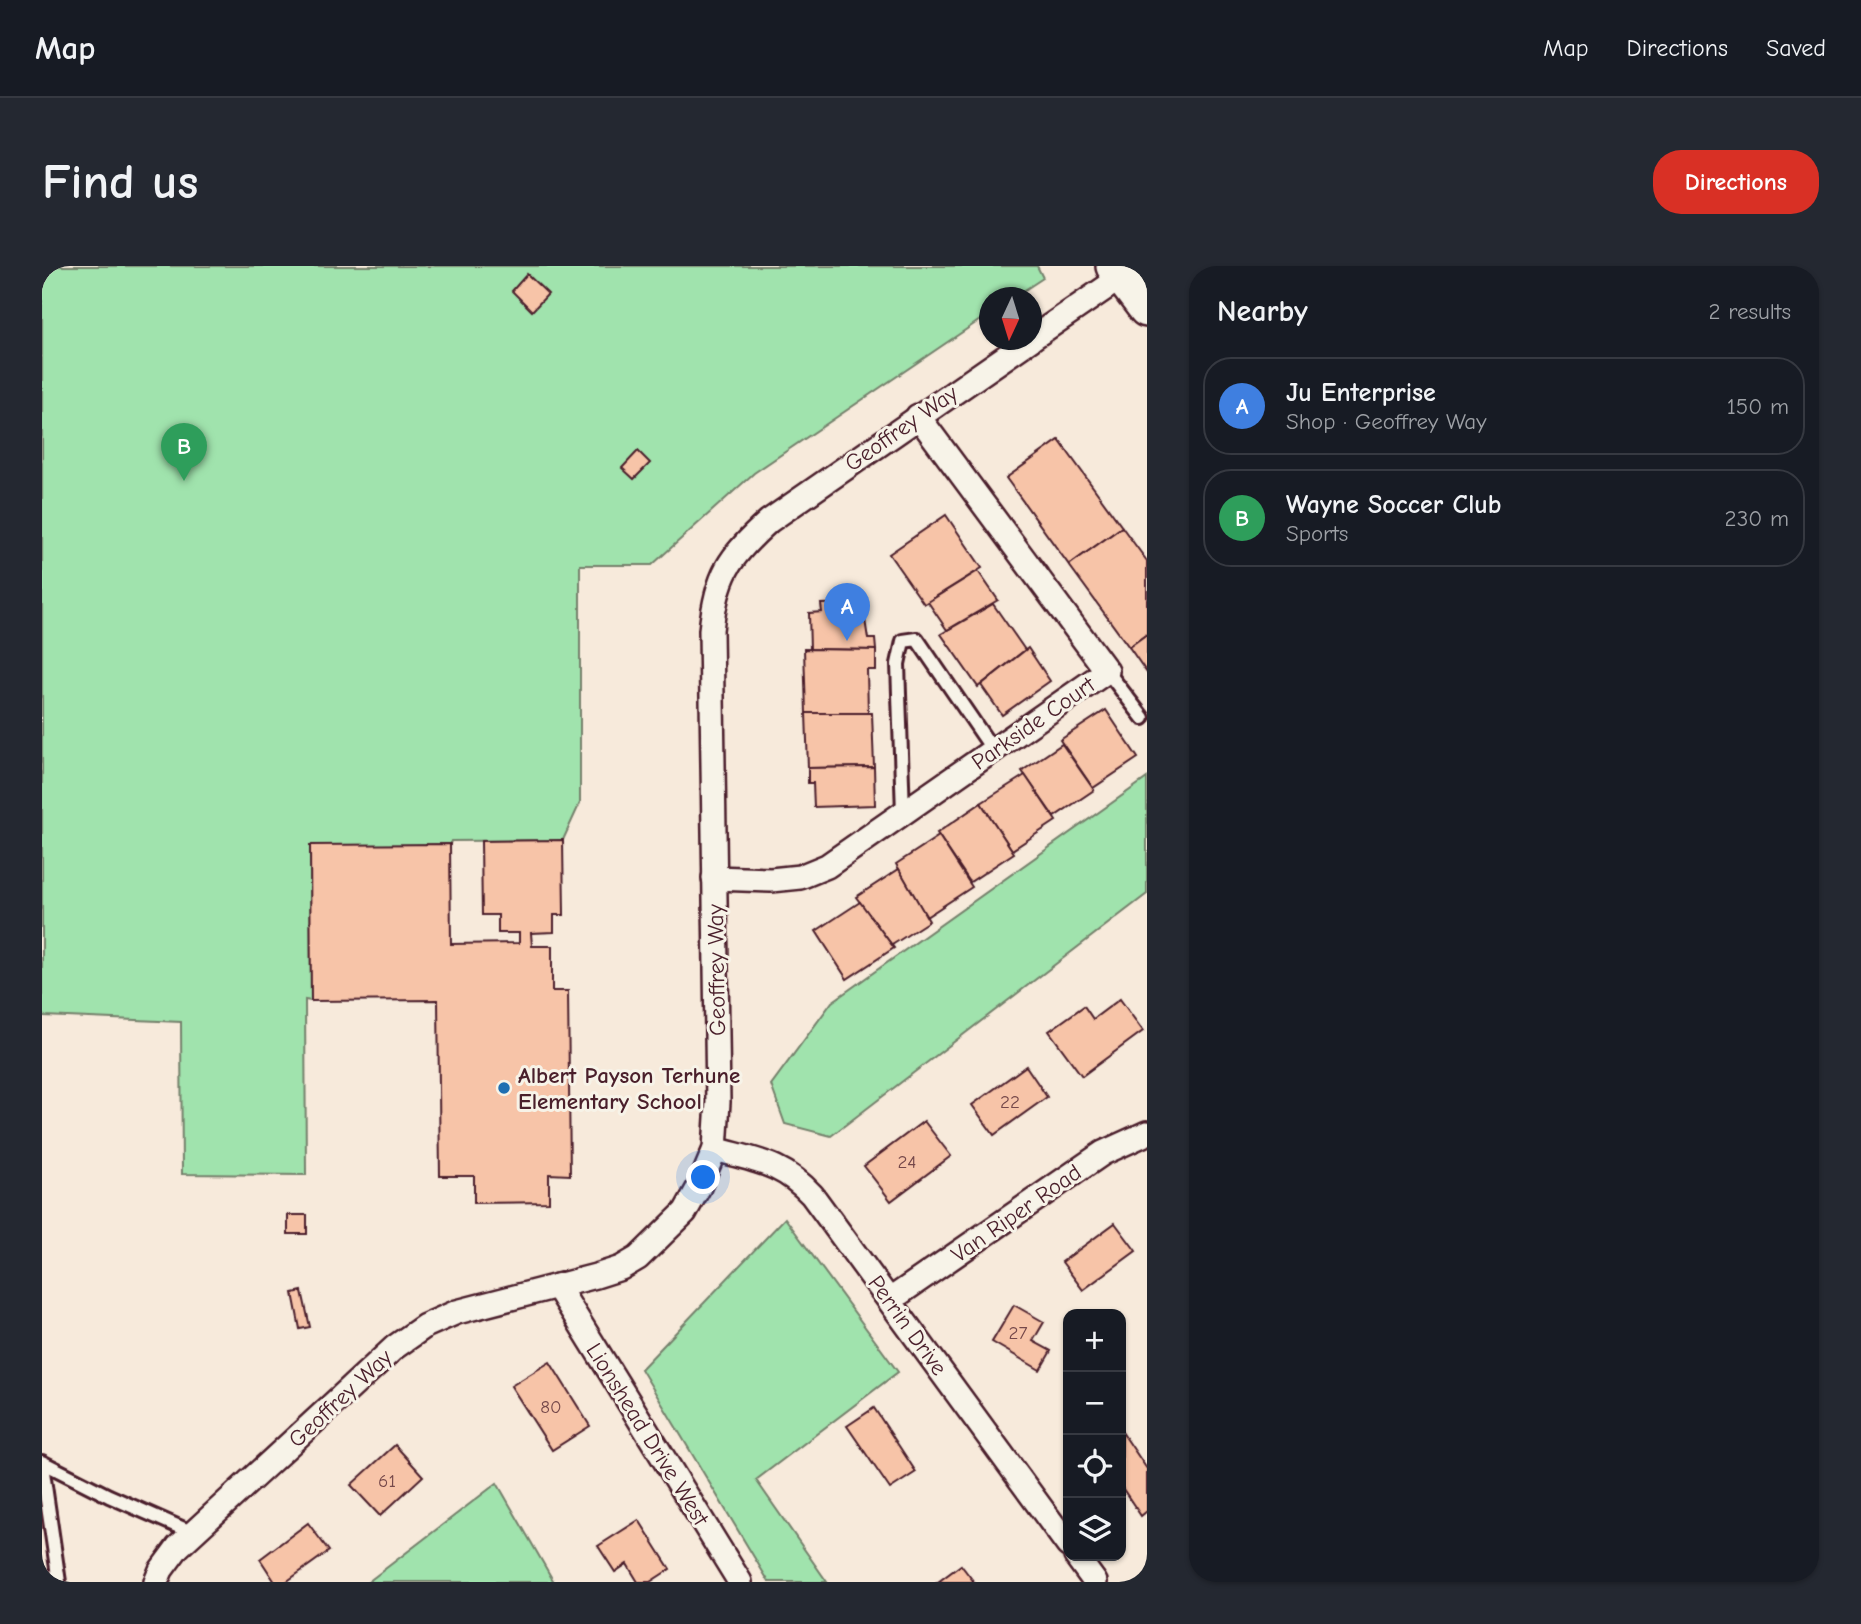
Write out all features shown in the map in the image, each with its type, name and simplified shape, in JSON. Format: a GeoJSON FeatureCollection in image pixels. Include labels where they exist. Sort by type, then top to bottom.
{"type":"FeatureCollection","features":[{"type":"Feature","properties":{"kind":"main road"},"geometry":{"type":"LineString","coordinates":[[1119,271],[1147,308]]}},
{"type":"Feature","properties":{"kind":"street","name":"Geoffrey Way"},"geometry":{"type":"LineString","coordinates":[[1042,330],[1119,271]]}},
{"type":"Feature","properties":{"kind":"street","name":"Geoffrey Way"},"geometry":{"type":"LineString","coordinates":[[156,1582],[161,1570],[178,1547],[395,1347],[425,1326],[457,1312],[621,1268],[638,1258],[685,1212],[715,1149],[718,1102],[711,630],[714,600],[723,573],[736,552],[769,521],[1015,350]]}},
{"type":"Feature","properties":{"kind":"street","name":"Parkside Court"},"geometry":{"type":"LineString","coordinates":[[714,878],[771,880],[800,877],[827,866],[1107,671],[918,416]]}},
{"type":"Feature","properties":{"kind":"street","name":"Van Riper Road"},"geometry":{"type":"LineString","coordinates":[[890,1300],[1102,1153],[1147,1133]]}},
{"type":"Feature","properties":{"kind":"street","name":"Perrin Drive"},"geometry":{"type":"LineString","coordinates":[[715,1149],[778,1167],[796,1178],[812,1195],[1063,1538]]}},
{"type":"Feature","properties":{"kind":"street","name":"Lionshead Drive West"},"geometry":{"type":"LineString","coordinates":[[557,1286],[740,1582]]}},
{"type":"Feature","properties":{"kind":"street"},"geometry":{"type":"LineString","coordinates":[[1080,1561],[1095,1582]]}},
{"type":"Feature","properties":{"kind":"lane"},"geometry":{"type":"LineString","coordinates":[[902,813],[898,664],[903,641],[917,639],[993,750]]}},
{"type":"Feature","properties":{"kind":"lane"},"geometry":{"type":"LineString","coordinates":[[1107,671],[1143,718]]}},
{"type":"Feature","properties":{"kind":"lane"},"geometry":{"type":"LineString","coordinates":[[42,1464],[193,1533]]}},
{"type":"Feature","properties":{"kind":"lane"},"geometry":{"type":"LineString","coordinates":[[42,1464],[59,1582]]}},
{"type":"Feature","properties":{"kind":"green space"},"geometry":{"type":"Polygon","coordinates":[[[42,266],[1037,266],[1043,278],[1029,287],[979,287],[979,321],[754,473],[652,565],[580,565],[580,803],[563,840],[310,846],[311,1001],[305,1000],[306,1175],[182,1174],[181,1022],[42,1014],[42,266]]]}},
{"type":"Feature","properties":{"kind":"green space"},"geometry":{"type":"Polygon","coordinates":[[[1147,778],[1147,894],[831,1136],[785,1124],[771,1085],[832,1002],[1147,778]]]}},
{"type":"Feature","properties":{"kind":"green space"},"geometry":{"type":"Polygon","coordinates":[[[785,1218],[898,1372],[756,1480],[827,1582],[769,1582],[641,1369],[785,1218]]]}},
{"type":"Feature","properties":{"kind":"green space"},"geometry":{"type":"Polygon","coordinates":[[[497,1483],[554,1582],[368,1582],[497,1483]]]}},
{"type":"Feature","properties":{"kind":"building"},"geometry":{"type":"Polygon","coordinates":[[[527,274],[548,294],[532,311],[512,291],[527,274]]]}},
{"type":"Feature","properties":{"kind":"building"},"geometry":{"type":"Polygon","coordinates":[[[1059,440],[1122,527],[1069,565],[1006,478],[1059,440]]]}},
{"type":"Feature","properties":{"kind":"building"},"geometry":{"type":"Polygon","coordinates":[[[638,451],[650,463],[634,479],[622,468],[638,451]]]}},
{"type":"Feature","properties":{"kind":"building"},"geometry":{"type":"Polygon","coordinates":[[[946,515],[982,568],[924,604],[889,554],[946,515]]]}},
{"type":"Feature","properties":{"kind":"building"},"geometry":{"type":"Polygon","coordinates":[[[1122,527],[1147,561],[1147,634],[1129,647],[1069,565],[1122,527]]]}},
{"type":"Feature","properties":{"kind":"building"},"geometry":{"type":"Polygon","coordinates":[[[978,571],[998,600],[947,630],[928,602],[978,571]]]}},
{"type":"Feature","properties":{"kind":"building"},"geometry":{"type":"Polygon","coordinates":[[[854,603],[855,614],[864,613],[868,639],[875,639],[876,650],[810,649],[809,613],[822,612],[821,604],[854,603]]]}},
{"type":"Feature","properties":{"kind":"building"},"geometry":{"type":"Polygon","coordinates":[[[993,604],[1025,650],[978,687],[941,634],[993,604]]]}},
{"type":"Feature","properties":{"kind":"building"},"geometry":{"type":"Polygon","coordinates":[[[1147,634],[1147,673],[1129,647],[1147,634]]]}},
{"type":"Feature","properties":{"kind":"building"},"geometry":{"type":"Polygon","coordinates":[[[1028,648],[1050,681],[1002,715],[981,685],[1028,648]]]}},
{"type":"Feature","properties":{"kind":"building"},"geometry":{"type":"Polygon","coordinates":[[[804,649],[876,650],[876,670],[867,670],[868,713],[806,713],[804,649]]]}},
{"type":"Feature","properties":{"kind":"building"},"geometry":{"type":"Polygon","coordinates":[[[1106,710],[1138,758],[1093,788],[1060,740],[1106,710]]]}},
{"type":"Feature","properties":{"kind":"building"},"geometry":{"type":"Polygon","coordinates":[[[806,713],[872,713],[874,767],[808,768],[806,713]]]}},
{"type":"Feature","properties":{"kind":"building"},"geometry":{"type":"Polygon","coordinates":[[[1062,744],[1094,790],[1054,817],[1022,771],[1062,744]]]}},
{"type":"Feature","properties":{"kind":"building"},"geometry":{"type":"Polygon","coordinates":[[[874,767],[875,805],[814,807],[813,783],[808,783],[808,768],[874,767]]]}},
{"type":"Feature","properties":{"kind":"building"},"geometry":{"type":"Polygon","coordinates":[[[1025,775],[1056,821],[1012,850],[981,803],[1025,775]]]}},
{"type":"Feature","properties":{"kind":"building"},"geometry":{"type":"Polygon","coordinates":[[[981,803],[1014,853],[970,882],[937,833],[981,803]]]}},
{"type":"Feature","properties":{"kind":"building"},"geometry":{"type":"Polygon","coordinates":[[[939,836],[972,887],[926,917],[896,864],[939,836]]]}},
{"type":"Feature","properties":{"kind":"building","name":"Albert Payson Terhune Elementary School"},"geometry":{"type":"Polygon","coordinates":[[[563,840],[564,915],[554,915],[554,932],[531,933],[532,946],[552,946],[552,991],[568,991],[570,1175],[549,1174],[549,1202],[474,1203],[474,1176],[440,1176],[438,1000],[311,1001],[310,845],[450,844],[451,944],[519,943],[519,933],[498,933],[498,915],[482,915],[481,841],[563,840]]]}},
{"type":"Feature","properties":{"kind":"building"},"geometry":{"type":"Polygon","coordinates":[[[899,869],[929,921],[892,945],[856,897],[899,869]]]}},
{"type":"Feature","properties":{"kind":"building"},"geometry":{"type":"Polygon","coordinates":[[[860,902],[894,948],[847,979],[816,931],[860,902]]]}},
{"type":"Feature","properties":{"kind":"building"},"geometry":{"type":"Polygon","coordinates":[[[1120,999],[1143,1031],[1082,1076],[1049,1031],[1084,1006],[1093,1019],[1120,999]]]}},
{"type":"Feature","properties":{"kind":"building"},"geometry":{"type":"Polygon","coordinates":[[[1026,1066],[1047,1097],[994,1135],[972,1105],[1026,1066]]]}},
{"type":"Feature","properties":{"kind":"building"},"geometry":{"type":"Polygon","coordinates":[[[924,1121],[951,1156],[891,1201],[864,1166],[924,1121]]]}},
{"type":"Feature","properties":{"kind":"building"},"geometry":{"type":"Polygon","coordinates":[[[288,1215],[307,1215],[307,1234],[288,1234],[288,1215]]]}},
{"type":"Feature","properties":{"kind":"building"},"geometry":{"type":"Polygon","coordinates":[[[1115,1223],[1136,1251],[1083,1290],[1062,1262],[1115,1223]]]}},
{"type":"Feature","properties":{"kind":"building"},"geometry":{"type":"Polygon","coordinates":[[[302,1291],[310,1327],[300,1329],[293,1293],[302,1291]]]}},
{"type":"Feature","properties":{"kind":"building"},"geometry":{"type":"Polygon","coordinates":[[[1014,1305],[1044,1322],[1033,1341],[1051,1351],[1040,1370],[992,1342],[1014,1305]]]}},
{"type":"Feature","properties":{"kind":"building"},"geometry":{"type":"Polygon","coordinates":[[[550,1362],[590,1426],[552,1450],[511,1386],[550,1362]]]}},
{"type":"Feature","properties":{"kind":"building"},"geometry":{"type":"Polygon","coordinates":[[[874,1408],[916,1472],[890,1489],[847,1426],[874,1408]]]}},
{"type":"Feature","properties":{"kind":"building"},"geometry":{"type":"Polygon","coordinates":[[[1126,1438],[1147,1469],[1147,1511],[1141,1516],[1126,1494],[1126,1438]]]}},
{"type":"Feature","properties":{"kind":"building"},"geometry":{"type":"Polygon","coordinates":[[[395,1445],[423,1476],[380,1516],[351,1485],[395,1445]]]}},
{"type":"Feature","properties":{"kind":"building"},"geometry":{"type":"Polygon","coordinates":[[[639,1520],[670,1569],[650,1582],[638,1582],[627,1564],[615,1572],[598,1546],[639,1520]]]}},
{"type":"Feature","properties":{"kind":"building"},"geometry":{"type":"Polygon","coordinates":[[[308,1523],[329,1551],[286,1582],[275,1582],[260,1559],[308,1523]]]}},
{"type":"Feature","properties":{"kind":"building"},"geometry":{"type":"Polygon","coordinates":[[[961,1565],[974,1582],[938,1582],[961,1565]]]}},
{"type":"Feature","properties":{"kind":"place","name":"Wayne Soccer Club"},"geometry":{"type":"Point","coordinates":[184,481]}},
{"type":"Feature","properties":{"kind":"place","name":"Ju Enterprise"},"geometry":{"type":"Point","coordinates":[847,641]}},
{"type":"Feature","properties":{"kind":"place","name":"Albert Payson Terhune Elementary School"},"geometry":{"type":"Point","coordinates":[504,1088]}}]}
